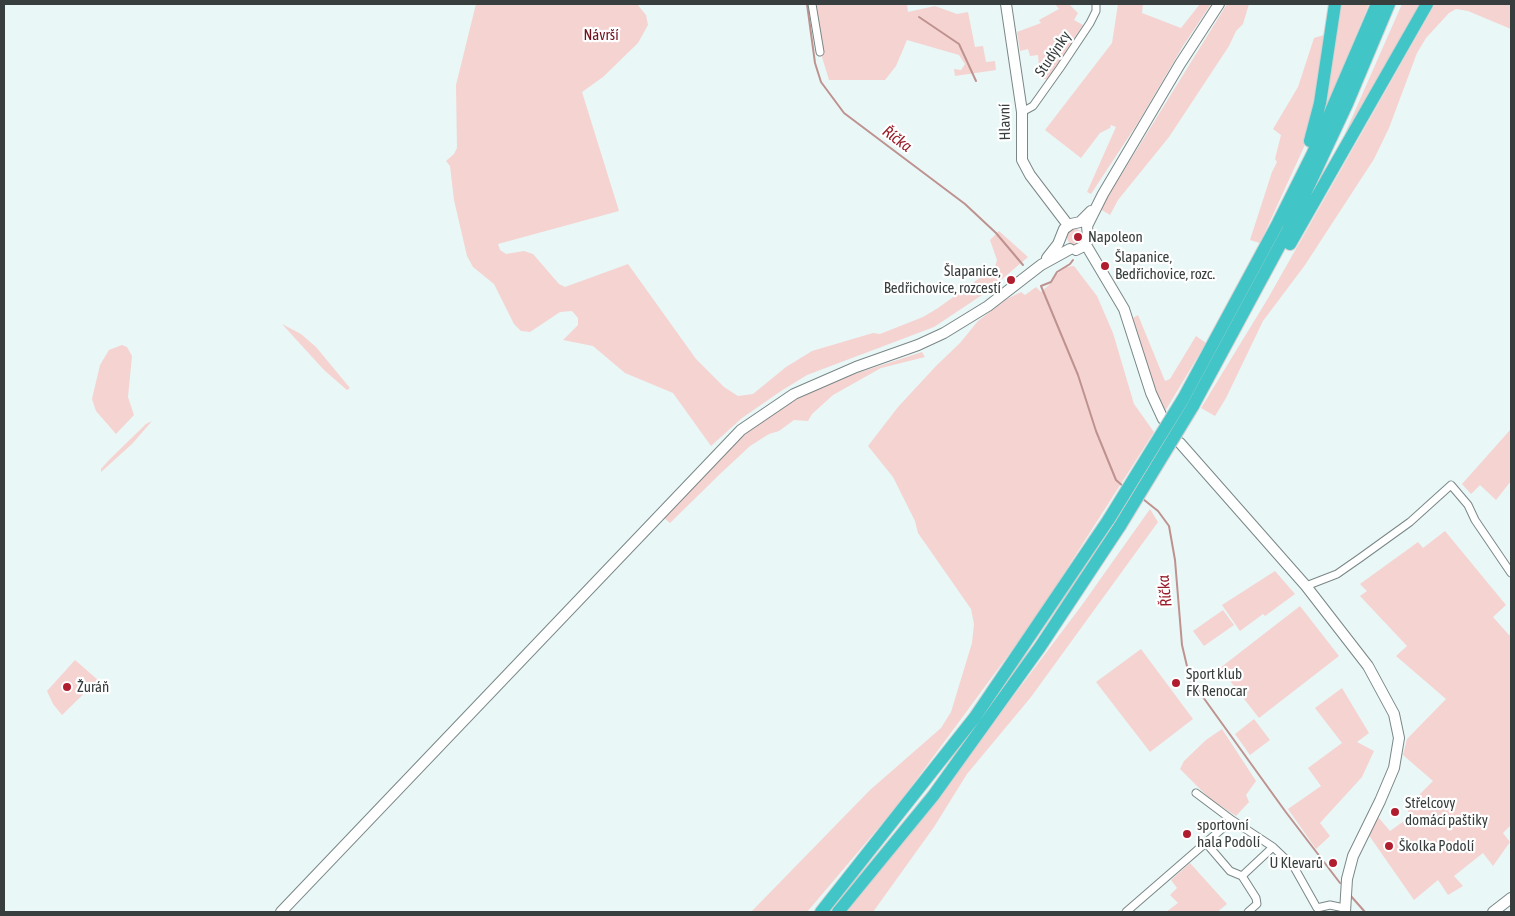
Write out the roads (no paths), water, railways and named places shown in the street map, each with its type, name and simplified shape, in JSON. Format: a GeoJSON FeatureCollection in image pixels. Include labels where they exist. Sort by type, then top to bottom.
{"type":"FeatureCollection","features":[{"type":"Feature","properties":{"kind":"highway"},"geometry":{"type":"LineString","coordinates":[[1278,223],[1313,134],[1328,58],[1335,4]]}},
{"type":"Feature","properties":{"kind":"highway"},"geometry":{"type":"LineString","coordinates":[[838,912],[933,796],[1040,647],[1188,403],[1319,139],[1377,4]]}},
{"type":"Feature","properties":{"kind":"highway"},"geometry":{"type":"LineString","coordinates":[[1215,368],[1279,248],[1322,161],[1389,4]]}},
{"type":"Feature","properties":{"kind":"highway"},"geometry":{"type":"LineString","coordinates":[[1188,403],[1215,368],[1245,321],[1427,4]]}},
{"type":"Feature","properties":{"kind":"highway"},"geometry":{"type":"LineString","coordinates":[[821,912],[975,717],[1115,522]]}},
{"type":"Feature","properties":{"kind":"main road","name":"Hlavní"},"geometry":{"type":"LineString","coordinates":[[1006,4],[1022,112],[1022,160],[1030,175],[1072,225]]}},
{"type":"Feature","properties":{"kind":"main road"},"geometry":{"type":"LineString","coordinates":[[1041,265],[1062,239],[1064,229],[1084,220],[1103,194],[1180,64],[1219,4]]}},
{"type":"Feature","properties":{"kind":"main road"},"geometry":{"type":"LineString","coordinates":[[1103,194],[1087,230],[1088,238],[1086,245],[1130,321],[1151,393],[1163,419]]}},
{"type":"Feature","properties":{"kind":"main road"},"geometry":{"type":"LineString","coordinates":[[1072,225],[1087,230]]}},
{"type":"Feature","properties":{"kind":"main road"},"geometry":{"type":"LineString","coordinates":[[1062,239],[1072,250],[1100,271]]}},
{"type":"Feature","properties":{"kind":"main road"},"geometry":{"type":"LineString","coordinates":[[281,912],[741,430],[794,394],[856,367],[918,345],[944,333],[988,306],[1041,265],[1086,245]]}},
{"type":"Feature","properties":{"kind":"main road"},"geometry":{"type":"LineString","coordinates":[[1180,443],[1306,586],[1377,681],[1394,714],[1398,738],[1394,768],[1353,856],[1345,894],[1344,910]]}},
{"type":"Feature","properties":{"kind":"main road"},"geometry":{"type":"LineString","coordinates":[[1493,912],[1511,898]]}},
{"type":"Feature","properties":{"kind":"street"},"geometry":{"type":"LineString","coordinates":[[812,4],[820,52]]}},
{"type":"Feature","properties":{"kind":"street","name":"Studýnky"},"geometry":{"type":"LineString","coordinates":[[1022,112],[1034,106],[1090,23],[1096,11],[1096,4]]}},
{"type":"Feature","properties":{"kind":"street"},"geometry":{"type":"LineString","coordinates":[[1306,586],[1337,574],[1360,558],[1410,522],[1450,485],[1468,505],[1479,527],[1511,573]]}},
{"type":"Feature","properties":{"kind":"street"},"geometry":{"type":"LineString","coordinates":[[1196,793],[1273,848],[1294,867],[1317,908],[1330,905],[1344,910]]}},
{"type":"Feature","properties":{"kind":"street"},"geometry":{"type":"LineString","coordinates":[[1126,912],[1232,820]]}},
{"type":"Feature","properties":{"kind":"street"},"geometry":{"type":"LineString","coordinates":[[1206,843],[1230,871],[1242,876],[1256,898],[1257,904],[1248,912]]}},
{"type":"Feature","properties":{"kind":"street"},"geometry":{"type":"LineString","coordinates":[[1242,876],[1273,848]]}},
{"type":"Feature","properties":{"kind":"waterway","name":"Říčka"},"geometry":{"type":"LineString","coordinates":[[807,4],[815,63],[821,82],[844,113],[965,204],[996,233],[1023,265]]}},
{"type":"Feature","properties":{"kind":"waterway"},"geometry":{"type":"LineString","coordinates":[[919,17],[959,44],[976,81]]}},
{"type":"Feature","properties":{"kind":"waterway","name":"Říčka"},"geometry":{"type":"LineString","coordinates":[[1073,260],[1057,272],[1051,282],[1041,286],[1078,375],[1096,431],[1116,480],[1124,487]]}},
{"type":"Feature","properties":{"kind":"waterway","name":"Říčka"},"geometry":{"type":"LineString","coordinates":[[1143,499],[1158,511],[1169,526],[1175,560],[1182,645],[1190,679],[1285,811],[1340,883]]}},
{"type":"Feature","properties":{"kind":"waterway","name":"Říčka"},"geometry":{"type":"LineString","coordinates":[[1350,895],[1365,912]]}},
{"type":"Feature","properties":{"kind":"place","name":"Napoleon"},"geometry":{"type":"Point","coordinates":[1078,237]}},
{"type":"Feature","properties":{"kind":"place","name":"Šlapanice, Bedřichovice, rozc."},"geometry":{"type":"Point","coordinates":[1105,266]}},
{"type":"Feature","properties":{"kind":"place","name":"Šlapanice, Bedřichovice, rozcestí"},"geometry":{"type":"Point","coordinates":[1011,280]}},
{"type":"Feature","properties":{"kind":"place","name":"Sport klub FK Renocar"},"geometry":{"type":"Point","coordinates":[1176,683]}},
{"type":"Feature","properties":{"kind":"place","name":"Žuráň"},"geometry":{"type":"Point","coordinates":[67,687]}},
{"type":"Feature","properties":{"kind":"place","name":"Střelcovy domácí paštiky"},"geometry":{"type":"Point","coordinates":[1395,812]}},
{"type":"Feature","properties":{"kind":"place","name":"sportovní hala Podolí"},"geometry":{"type":"Point","coordinates":[1187,834]}},
{"type":"Feature","properties":{"kind":"place","name":"Školka Podolí"},"geometry":{"type":"Point","coordinates":[1389,846]}},
{"type":"Feature","properties":{"kind":"place","name":"U Klevarů"},"geometry":{"type":"Point","coordinates":[1333,863]}},
{"type":"Feature","properties":{"kind":"park label","name":"Návrší"},"geometry":{"type":"Point","coordinates":[601,35]}}]}
